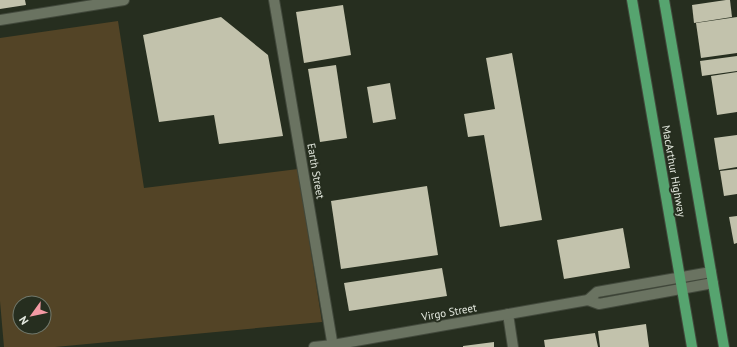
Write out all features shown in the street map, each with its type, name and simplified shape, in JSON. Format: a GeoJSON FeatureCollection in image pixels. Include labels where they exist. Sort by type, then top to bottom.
{"type":"FeatureCollection","features":[{"type":"Feature","properties":{"kind":"main road","name":"MacArthur Highway"},"geometry":{"type":"LineString","coordinates":[[632,0],[692,347]]}},
{"type":"Feature","properties":{"kind":"main road","name":"MacArthur Highway"},"geometry":{"type":"LineString","coordinates":[[664,0],[724,347]]}},
{"type":"Feature","properties":{"kind":"street"},"geometry":{"type":"LineString","coordinates":[[0,20],[124,0]]}},
{"type":"Feature","properties":{"kind":"street","name":"Earth Street"},"geometry":{"type":"LineString","coordinates":[[274,0],[333,346]]}},
{"type":"Feature","properties":{"kind":"street","name":"Virgo Street"},"geometry":{"type":"LineString","coordinates":[[588,300],[597,292],[711,272]]}},
{"type":"Feature","properties":{"kind":"street","name":"Virgo Street"},"geometry":{"type":"LineString","coordinates":[[314,347],[333,346],[588,300],[599,304],[712,283]]}},
{"type":"Feature","properties":{"kind":"street"},"geometry":{"type":"LineString","coordinates":[[508,314],[513,347]]}},
{"type":"Feature","properties":{"kind":"shaded area"},"geometry":{"type":"Polygon","coordinates":[[[118,21],[144,188],[298,169],[322,322],[55,347],[4,347],[0,301],[0,38],[118,21]]]}},
{"type":"Feature","properties":{"kind":"building"},"geometry":{"type":"Polygon","coordinates":[[[0,0],[25,0],[26,5],[0,9],[0,0]]]}},
{"type":"Feature","properties":{"kind":"building"},"geometry":{"type":"Polygon","coordinates":[[[730,0],[732,17],[694,23],[692,5],[730,0]]]}},
{"type":"Feature","properties":{"kind":"building"},"geometry":{"type":"Polygon","coordinates":[[[343,5],[351,55],[304,63],[296,12],[343,5]]]}},
{"type":"Feature","properties":{"kind":"building"},"geometry":{"type":"Polygon","coordinates":[[[221,17],[268,55],[283,136],[219,144],[214,115],[159,122],[143,35],[221,17]]]}},
{"type":"Feature","properties":{"kind":"building"},"geometry":{"type":"Polygon","coordinates":[[[737,17],[737,53],[701,58],[696,23],[737,17]]]}},
{"type":"Feature","properties":{"kind":"building"},"geometry":{"type":"Polygon","coordinates":[[[512,53],[542,220],[500,227],[484,135],[468,137],[464,114],[495,109],[486,58],[512,53]]]}},
{"type":"Feature","properties":{"kind":"building"},"geometry":{"type":"Polygon","coordinates":[[[737,56],[737,71],[702,76],[700,61],[737,56]]]}},
{"type":"Feature","properties":{"kind":"building"},"geometry":{"type":"Polygon","coordinates":[[[336,65],[347,138],[320,142],[308,69],[336,65]]]}},
{"type":"Feature","properties":{"kind":"building"},"geometry":{"type":"Polygon","coordinates":[[[737,72],[737,112],[717,115],[711,76],[737,72]]]}},
{"type":"Feature","properties":{"kind":"building"},"geometry":{"type":"Polygon","coordinates":[[[390,83],[396,119],[373,123],[367,87],[390,83]]]}},
{"type":"Feature","properties":{"kind":"building"},"geometry":{"type":"Polygon","coordinates":[[[737,135],[737,167],[719,170],[714,138],[737,135]]]}},
{"type":"Feature","properties":{"kind":"building"},"geometry":{"type":"Polygon","coordinates":[[[737,169],[737,194],[724,196],[720,171],[737,169]]]}},
{"type":"Feature","properties":{"kind":"building"},"geometry":{"type":"Polygon","coordinates":[[[427,186],[438,255],[341,269],[331,201],[427,186]]]}},
{"type":"Feature","properties":{"kind":"building"},"geometry":{"type":"Polygon","coordinates":[[[737,216],[737,243],[734,244],[729,217],[737,216]]]}},
{"type":"Feature","properties":{"kind":"building"},"geometry":{"type":"Polygon","coordinates":[[[623,228],[630,268],[564,279],[557,240],[623,228]]]}},
{"type":"Feature","properties":{"kind":"building"},"geometry":{"type":"Polygon","coordinates":[[[442,268],[447,296],[349,311],[344,283],[442,268]]]}},
{"type":"Feature","properties":{"kind":"building"},"geometry":{"type":"Polygon","coordinates":[[[646,324],[649,347],[600,347],[598,331],[646,324]]]}},
{"type":"Feature","properties":{"kind":"building"},"geometry":{"type":"Polygon","coordinates":[[[595,333],[598,347],[545,347],[544,340],[595,333]]]}},
{"type":"Feature","properties":{"kind":"building"},"geometry":{"type":"Polygon","coordinates":[[[494,342],[494,347],[463,347],[463,346],[494,342]]]}}]}
